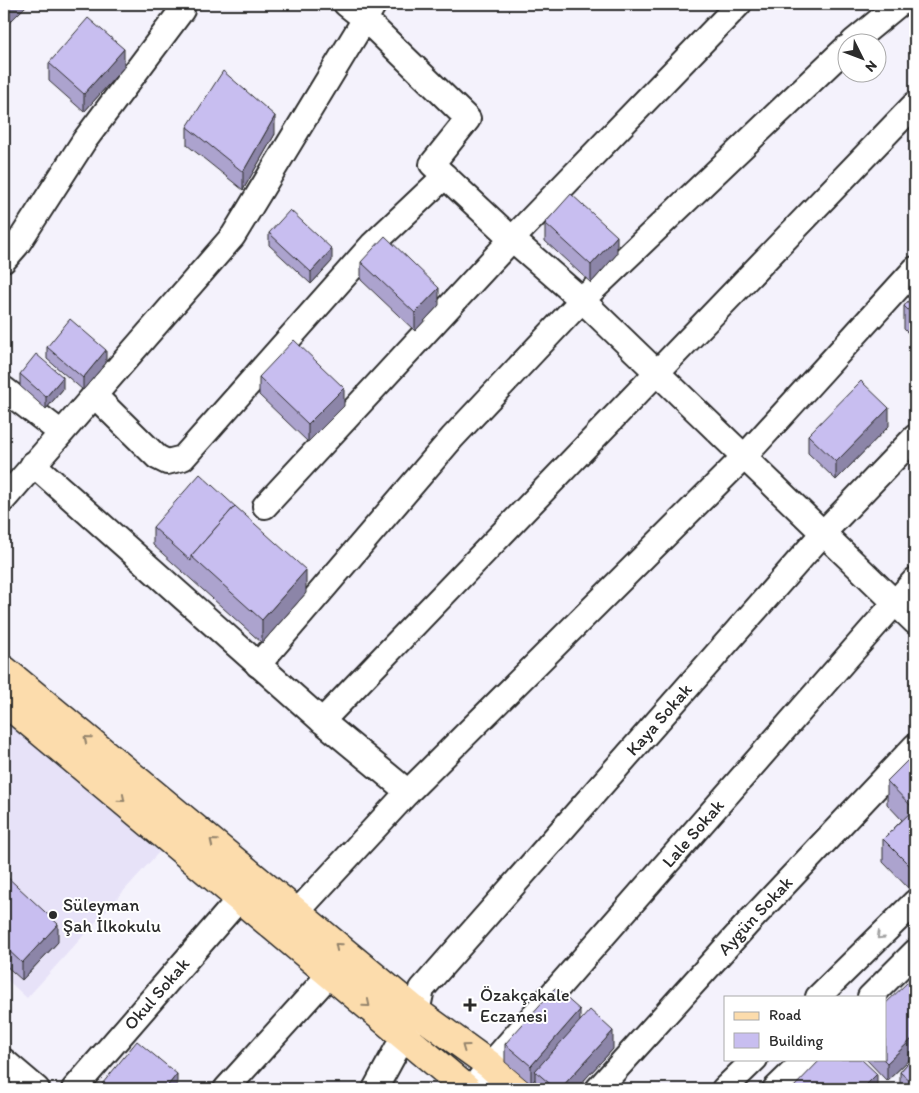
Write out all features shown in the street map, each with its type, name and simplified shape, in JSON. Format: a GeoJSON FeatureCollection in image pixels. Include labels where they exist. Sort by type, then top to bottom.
{"type":"FeatureCollection","features":[{"type":"Feature","properties":{"kind":"main road"},"geometry":{"type":"LineString","coordinates":[[4,670],[288,921],[417,1012],[490,1066],[516,1089]]}},
{"type":"Feature","properties":{"kind":"main road"},"geometry":{"type":"LineString","coordinates":[[4,701],[240,898],[288,921],[330,974],[467,1089]]}},
{"type":"Feature","properties":{"kind":"street"},"geometry":{"type":"LineString","coordinates":[[346,4],[369,12],[468,119],[432,164],[512,239],[582,300],[915,622]]}},
{"type":"Feature","properties":{"kind":"street"},"geometry":{"type":"LineString","coordinates":[[265,506],[512,239],[739,4]]}},
{"type":"Feature","properties":{"kind":"street"},"geometry":{"type":"LineString","coordinates":[[865,32],[899,4]]}},
{"type":"Feature","properties":{"kind":"street"},"geometry":{"type":"LineString","coordinates":[[4,260],[17,244],[84,141],[182,10]]}},
{"type":"Feature","properties":{"kind":"street"},"geometry":{"type":"LineString","coordinates":[[4,499],[60,432],[233,236],[369,12]]}},
{"type":"Feature","properties":{"kind":"street"},"geometry":{"type":"LineString","coordinates":[[258,665],[452,438],[582,300],[836,58]]}},
{"type":"Feature","properties":{"kind":"street"},"geometry":{"type":"LineString","coordinates":[[322,721],[658,374],[915,104]]}},
{"type":"Feature","properties":{"kind":"street"},"geometry":{"type":"LineString","coordinates":[[94,395],[156,457],[167,462],[183,458],[372,245],[445,176]]}},
{"type":"Feature","properties":{"kind":"street"},"geometry":{"type":"LineString","coordinates":[[288,921],[408,792],[744,457],[915,269]]}},
{"type":"Feature","properties":{"kind":"street"},"geometry":{"type":"LineString","coordinates":[[4,390],[60,432]]}},
{"type":"Feature","properties":{"kind":"street","name":"Kaya Sokak"},"geometry":{"type":"LineString","coordinates":[[375,1089],[417,1012],[422,989],[824,532],[915,437]]}},
{"type":"Feature","properties":{"kind":"street"},"geometry":{"type":"LineString","coordinates":[[33,464],[322,721],[408,792]]}},
{"type":"Feature","properties":{"kind":"street","name":"Lale Sokak"},"geometry":{"type":"LineString","coordinates":[[472,1089],[490,1066],[915,580]]}},
{"type":"Feature","properties":{"kind":"street","name":"Aygün Sokak"},"geometry":{"type":"LineString","coordinates":[[598,1089],[748,923],[915,746]]}},
{"type":"Feature","properties":{"kind":"street","name":"Okul Sokak"},"geometry":{"type":"LineString","coordinates":[[74,1089],[240,898]]}},
{"type":"Feature","properties":{"kind":"street"},"geometry":{"type":"LineString","coordinates":[[819,996],[915,902]]}},
{"type":"Feature","properties":{"kind":"street"},"geometry":{"type":"LineString","coordinates":[[871,996],[915,952]]}},
{"type":"Feature","properties":{"kind":"street"},"geometry":{"type":"LineString","coordinates":[[226,1089],[330,974]]}},
{"type":"Feature","properties":{"kind":"street"},"geometry":{"type":"LineString","coordinates":[[724,1089],[754,1060]]}},
{"type":"Feature","properties":{"kind":"street"},"geometry":{"type":"LineString","coordinates":[[775,1089],[805,1060]]}},
{"type":"Feature","properties":{"kind":"street"},"geometry":{"type":"LineString","coordinates":[[4,1061],[38,1089]]}},
{"type":"Feature","properties":{"kind":"shaded area","name":"Süleyman Şah İlkokulu"},"geometry":{"type":"Polygon","coordinates":[[[4,713],[159,852],[27,998],[4,977],[4,713]]]}},
{"type":"Feature","properties":{"kind":"building"},"geometry":{"type":"Polygon","coordinates":[[[4,4],[10,4],[4,10],[4,4]]]}},
{"type":"Feature","properties":{"kind":"building"},"geometry":{"type":"Polygon","coordinates":[[[88,18],[124,49],[84,94],[49,63],[88,18]]]}},
{"type":"Feature","properties":{"kind":"building"},"geometry":{"type":"Polygon","coordinates":[[[223,71],[275,116],[243,172],[187,127],[223,71]]]}},
{"type":"Feature","properties":{"kind":"building"},"geometry":{"type":"Polygon","coordinates":[[[571,194],[617,236],[591,265],[545,223],[571,194]]]}},
{"type":"Feature","properties":{"kind":"building"},"geometry":{"type":"Polygon","coordinates":[[[290,210],[332,249],[311,272],[269,233],[290,210]]]}},
{"type":"Feature","properties":{"kind":"building"},"geometry":{"type":"Polygon","coordinates":[[[385,236],[439,288],[415,313],[361,262],[385,236]]]}},
{"type":"Feature","properties":{"kind":"building"},"geometry":{"type":"Polygon","coordinates":[[[915,293],[915,317],[904,306],[915,293]]]}},
{"type":"Feature","properties":{"kind":"building"},"geometry":{"type":"Polygon","coordinates":[[[70,319],[106,350],[83,378],[47,347],[70,319]]]}},
{"type":"Feature","properties":{"kind":"building"},"geometry":{"type":"Polygon","coordinates":[[[294,340],[344,388],[308,424],[259,377],[294,340]]]}},
{"type":"Feature","properties":{"kind":"building"},"geometry":{"type":"Polygon","coordinates":[[[36,354],[63,377],[46,397],[20,374],[36,354]]]}},
{"type":"Feature","properties":{"kind":"building"},"geometry":{"type":"Polygon","coordinates":[[[861,381],[889,408],[836,462],[808,435],[861,381]]]}},
{"type":"Feature","properties":{"kind":"building"},"geometry":{"type":"Polygon","coordinates":[[[200,474],[235,506],[191,556],[191,561],[153,527],[200,474]]]}},
{"type":"Feature","properties":{"kind":"building"},"geometry":{"type":"Polygon","coordinates":[[[235,506],[306,570],[262,620],[191,556],[235,506]]]}},
{"type":"Feature","properties":{"kind":"building"},"geometry":{"type":"Polygon","coordinates":[[[915,753],[915,865],[912,868],[883,839],[914,809],[887,781],[915,753]]]}},
{"type":"Feature","properties":{"kind":"building"},"geometry":{"type":"Polygon","coordinates":[[[4,874],[58,924],[22,963],[4,946],[4,874]]]}},
{"type":"Feature","properties":{"kind":"building"},"geometry":{"type":"Polygon","coordinates":[[[909,981],[915,987],[915,1036],[887,1063],[884,1060],[886,1060],[886,1003],[909,981]]]}},
{"type":"Feature","properties":{"kind":"building"},"geometry":{"type":"Polygon","coordinates":[[[555,988],[580,1010],[531,1066],[505,1044],[555,988]]]}},
{"type":"Feature","properties":{"kind":"building"},"geometry":{"type":"Polygon","coordinates":[[[590,1010],[613,1031],[560,1089],[556,1089],[535,1071],[590,1010]]]}},
{"type":"Feature","properties":{"kind":"building"},"geometry":{"type":"Polygon","coordinates":[[[137,1041],[177,1074],[165,1089],[98,1089],[137,1041]]]}},
{"type":"Feature","properties":{"kind":"building"},"geometry":{"type":"Polygon","coordinates":[[[915,1055],[915,1086],[900,1072],[915,1055]]]}},
{"type":"Feature","properties":{"kind":"building"},"geometry":{"type":"Polygon","coordinates":[[[820,1060],[862,1060],[877,1074],[862,1089],[792,1089],[820,1060]]]}},
{"type":"Feature","properties":{"kind":"place","name":"Süleyman Şah İlkokulu"},"geometry":{"type":"Point","coordinates":[53,915]}},
{"type":"Feature","properties":{"kind":"place","name":"Özakçakale Eczanesi"},"geometry":{"type":"Point","coordinates":[470,1005]}}]}
